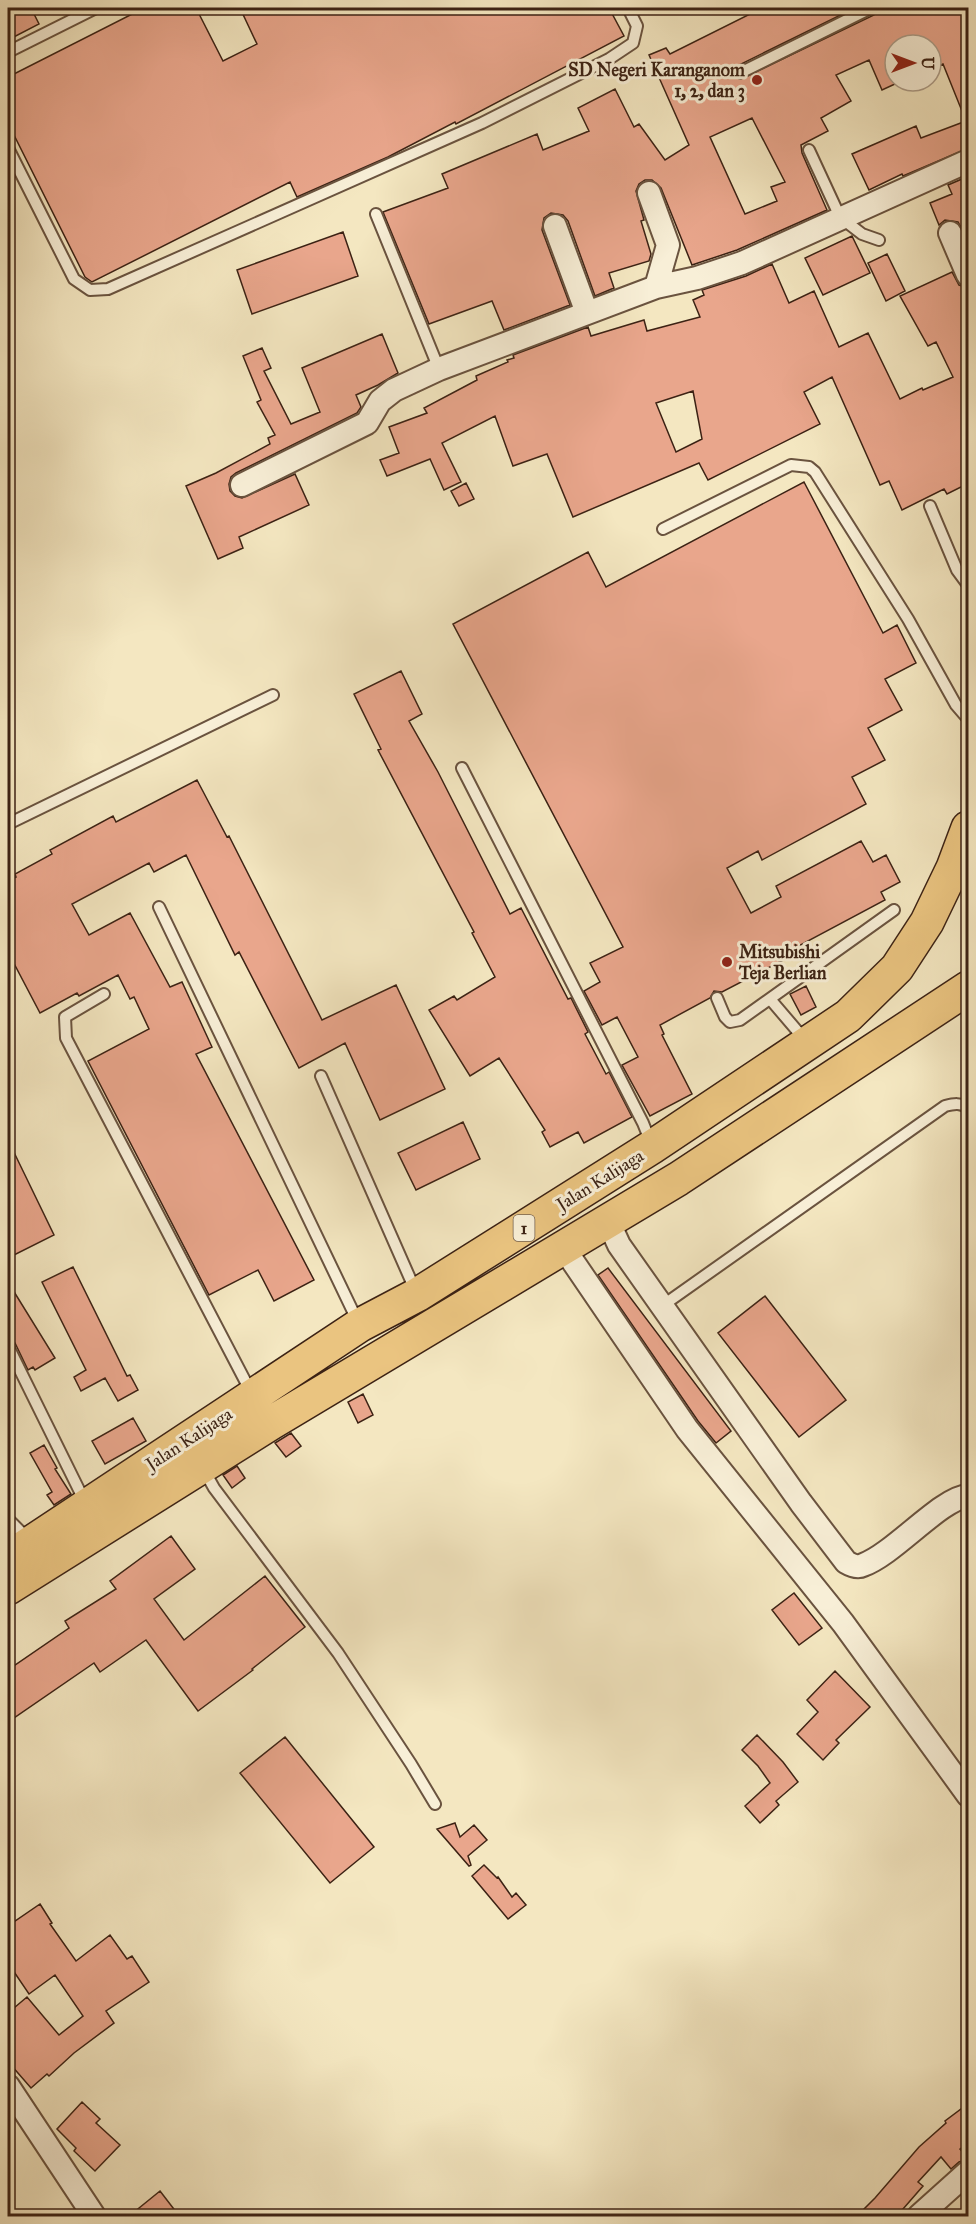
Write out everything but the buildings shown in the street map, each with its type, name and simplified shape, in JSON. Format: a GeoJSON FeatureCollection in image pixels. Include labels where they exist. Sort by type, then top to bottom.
{"type":"FeatureCollection","features":[{"type":"Feature","properties":{"kind":"highway","name":"Jalan Kalijaga"},"geometry":{"type":"LineString","coordinates":[[20,1550],[360,1325],[417,1295],[652,1147],[848,1016],[897,968],[927,922],[969,828]]}},
{"type":"Feature","properties":{"kind":"highway","name":"Jalan Kalijaga"},"geometry":{"type":"LineString","coordinates":[[8,1588],[202,1467],[678,1179],[966,994]]}},
{"type":"Feature","properties":{"kind":"highway"},"geometry":{"type":"LineString","coordinates":[[652,1147],[678,1179]]}},
{"type":"Feature","properties":{"kind":"street"},"geometry":{"type":"LineString","coordinates":[[242,484],[367,423],[380,401],[394,390],[439,369],[656,287],[697,278],[742,263],[969,161]]}},
{"type":"Feature","properties":{"kind":"street"},"geometry":{"type":"LineString","coordinates":[[649,193],[669,245],[656,287]]}},
{"type":"Feature","properties":{"kind":"street"},"geometry":{"type":"LineString","coordinates":[[555,226],[587,313]]}},
{"type":"Feature","properties":{"kind":"street"},"geometry":{"type":"LineString","coordinates":[[950,233],[969,275]]}},
{"type":"Feature","properties":{"kind":"street"},"geometry":{"type":"LineString","coordinates":[[608,1221],[619,1245],[801,1503],[846,1562],[855,1566],[863,1565],[901,1541],[954,1500],[969,1497]]}},
{"type":"Feature","properties":{"kind":"street"},"geometry":{"type":"LineString","coordinates":[[563,1247],[687,1429],[843,1623],[969,1795]]}},
{"type":"Feature","properties":{"kind":"street"},"geometry":{"type":"LineString","coordinates":[[8,2086],[94,2217]]}},
{"type":"Feature","properties":{"kind":"street"},"geometry":{"type":"LineString","coordinates":[[919,2217],[969,2172]]}},
{"type":"Feature","properties":{"kind":"lane"},"geometry":{"type":"LineString","coordinates":[[8,51],[96,8]]}},
{"type":"Feature","properties":{"kind":"lane"},"geometry":{"type":"LineString","coordinates":[[8,148],[74,279],[90,290],[108,290],[482,123],[609,59],[633,43],[637,26],[628,8]]}},
{"type":"Feature","properties":{"kind":"lane"},"geometry":{"type":"LineString","coordinates":[[742,72],[871,8]]}},
{"type":"Feature","properties":{"kind":"lane"},"geometry":{"type":"LineString","coordinates":[[809,150],[840,217],[862,234],[879,240]]}},
{"type":"Feature","properties":{"kind":"lane"},"geometry":{"type":"LineString","coordinates":[[376,214],[439,369]]}},
{"type":"Feature","properties":{"kind":"lane"},"geometry":{"type":"LineString","coordinates":[[663,529],[791,465],[809,467],[815,472],[908,619],[956,705],[969,719]]}},
{"type":"Feature","properties":{"kind":"lane"},"geometry":{"type":"LineString","coordinates":[[930,506],[957,570],[969,585]]}},
{"type":"Feature","properties":{"kind":"lane"},"geometry":{"type":"LineString","coordinates":[[8,824],[273,695]]}},
{"type":"Feature","properties":{"kind":"lane"},"geometry":{"type":"LineString","coordinates":[[462,768],[643,1123],[652,1147]]}},
{"type":"Feature","properties":{"kind":"lane"},"geometry":{"type":"LineString","coordinates":[[159,907],[360,1325]]}},
{"type":"Feature","properties":{"kind":"lane"},"geometry":{"type":"LineString","coordinates":[[717,998],[725,1017],[730,1022],[735,1022],[894,910]]}},
{"type":"Feature","properties":{"kind":"lane"},"geometry":{"type":"LineString","coordinates":[[104,994],[65,1017],[66,1038],[254,1397]]}},
{"type":"Feature","properties":{"kind":"lane"},"geometry":{"type":"LineString","coordinates":[[770,999],[808,1043]]}},
{"type":"Feature","properties":{"kind":"lane"},"geometry":{"type":"LineString","coordinates":[[321,1076],[417,1295]]}},
{"type":"Feature","properties":{"kind":"lane"},"geometry":{"type":"LineString","coordinates":[[662,1306],[945,1106],[956,1103],[969,1108]]}},
{"type":"Feature","properties":{"kind":"lane"},"geometry":{"type":"LineString","coordinates":[[8,1346],[87,1506]]}},
{"type":"Feature","properties":{"kind":"lane"},"geometry":{"type":"LineString","coordinates":[[202,1467],[214,1488],[338,1653],[435,1804]]}},
{"type":"Feature","properties":{"kind":"lane"},"geometry":{"type":"LineString","coordinates":[[8,1519],[20,1550]]}},
{"type":"Feature","properties":{"kind":"place","name":"SD Negeri Karanganom 1, 2, dan 3"},"geometry":{"type":"Point","coordinates":[757,80]}},
{"type":"Feature","properties":{"kind":"place","name":"Mitsubishi Teja Berlian"},"geometry":{"type":"Point","coordinates":[727,962]}}]}
